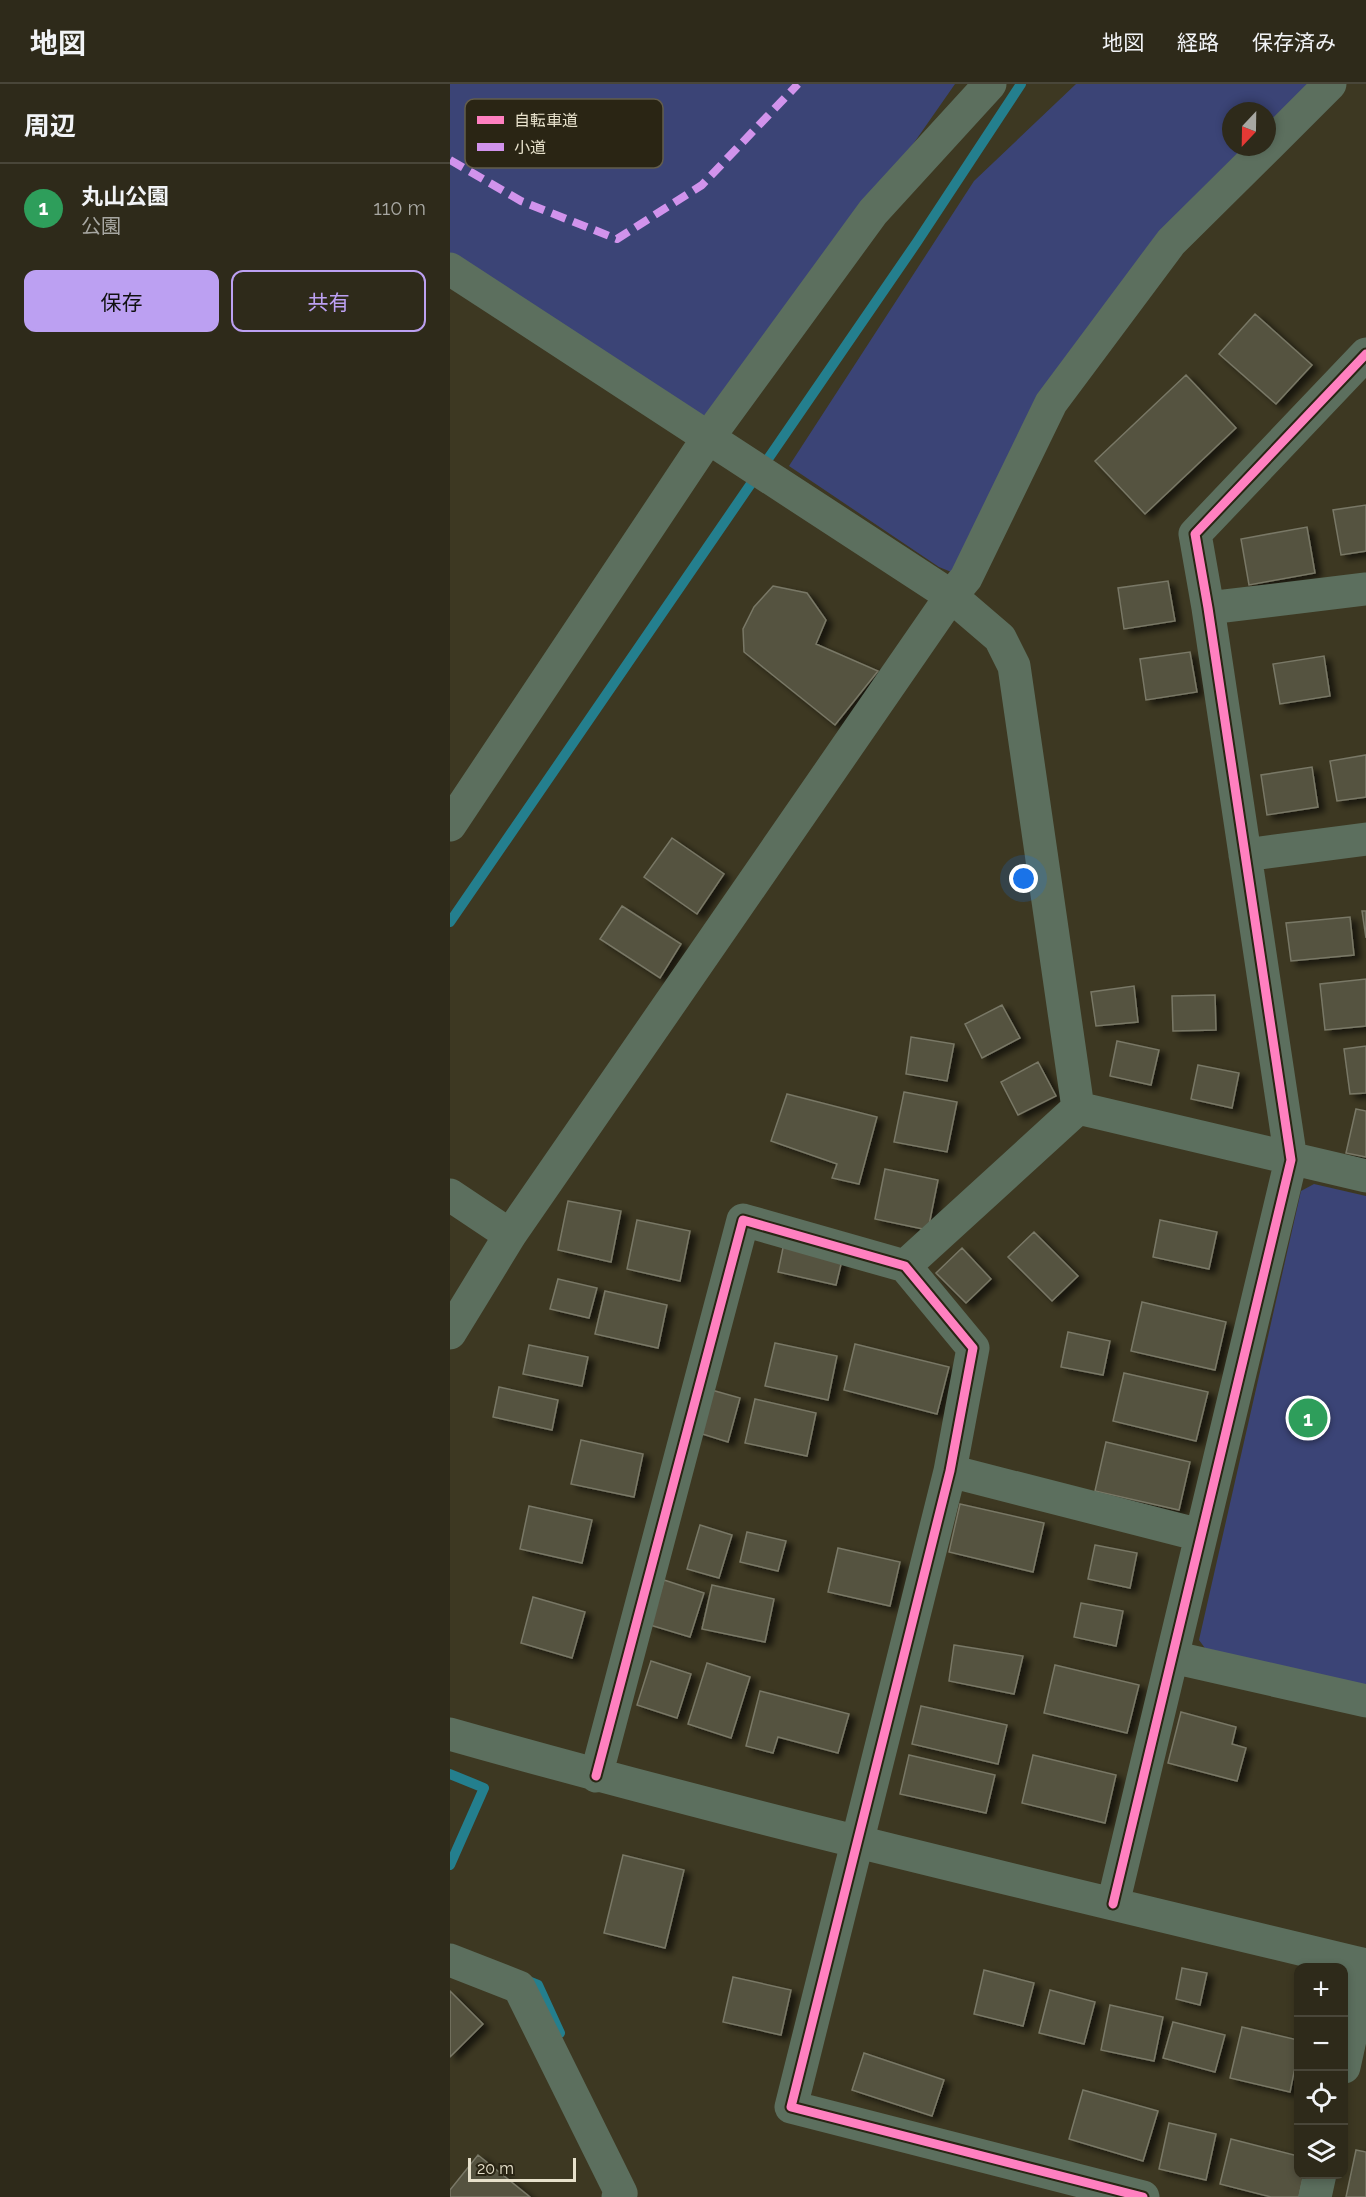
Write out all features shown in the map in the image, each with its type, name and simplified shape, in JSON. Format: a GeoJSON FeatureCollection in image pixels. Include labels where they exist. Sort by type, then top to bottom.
{"type":"FeatureCollection","features":[{"type":"Feature","properties":{"kind":"street"},"geometry":{"type":"LineString","coordinates":[[450,825],[708,438],[873,212],[990,84]]}},
{"type":"Feature","properties":{"kind":"street"},"geometry":{"type":"LineString","coordinates":[[1276,138],[1330,84]]}},
{"type":"Feature","properties":{"kind":"street"},"geometry":{"type":"LineString","coordinates":[[450,1333],[510,1235],[951,596],[966,578],[1051,403],[1171,242],[1258,156]]}},
{"type":"Feature","properties":{"kind":"street"},"geometry":{"type":"LineString","coordinates":[[450,269],[951,596],[1000,638],[1014,666],[1077,1108]]}},
{"type":"Feature","properties":{"kind":"street"},"geometry":{"type":"LineString","coordinates":[[1113,1904],[1291,1160],[1195,534],[1366,354]]}},
{"type":"Feature","properties":{"kind":"street"},"geometry":{"type":"LineString","coordinates":[[1208,608],[1366,589]]}},
{"type":"Feature","properties":{"kind":"street"},"geometry":{"type":"LineString","coordinates":[[1245,855],[1366,839]]}},
{"type":"Feature","properties":{"kind":"street"},"geometry":{"type":"LineString","coordinates":[[1077,1108],[1366,1176]]}},
{"type":"Feature","properties":{"kind":"street"},"geometry":{"type":"LineString","coordinates":[[905,1266],[1077,1108]]}},
{"type":"Feature","properties":{"kind":"street"},"geometry":{"type":"LineString","coordinates":[[450,1195],[510,1235]]}},
{"type":"Feature","properties":{"kind":"street"},"geometry":{"type":"LineString","coordinates":[[596,1776],[743,1220],[905,1266],[973,1348],[950,1471],[791,2107],[1075,2189],[1143,2197]]}},
{"type":"Feature","properties":{"kind":"street"},"geometry":{"type":"LineString","coordinates":[[950,1471],[1200,1535]]}},
{"type":"Feature","properties":{"kind":"street"},"geometry":{"type":"LineString","coordinates":[[1172,1657],[1366,1701]]}},
{"type":"Feature","properties":{"kind":"street"},"geometry":{"type":"LineString","coordinates":[[450,1734],[596,1776],[1366,1966],[1348,2049]]}},
{"type":"Feature","properties":{"kind":"street"},"geometry":{"type":"LineString","coordinates":[[450,1960],[519,1987],[621,2193],[618,2197]]}},
{"type":"Feature","properties":{"kind":"street"},"geometry":{"type":"LineString","coordinates":[[1315,2197],[1319,2179]]}},
{"type":"Feature","properties":{"kind":"shaded area"},"geometry":{"type":"Polygon","coordinates":[[[450,84],[955,84],[708,438],[450,269],[450,84]]]}},
{"type":"Feature","properties":{"kind":"shaded area"},"geometry":{"type":"Polygon","coordinates":[[[1076,84],[1320,84],[1276,135],[1276,102],[1222,102],[1222,156],[1257,156],[1111,322],[966,578],[939,567],[789,466],[974,181],[1076,84]]]}},
{"type":"Feature","properties":{"kind":"shaded area"},"geometry":{"type":"Polygon","coordinates":[[[1314,1184],[1366,1196],[1366,1690],[1210,1655],[1199,1640],[1301,1191],[1314,1184]]]}},
{"type":"Feature","properties":{"kind":"building"},"geometry":{"type":"Polygon","coordinates":[[[1255,314],[1312,365],[1276,404],[1219,354],[1255,314]]]}},
{"type":"Feature","properties":{"kind":"building"},"geometry":{"type":"Polygon","coordinates":[[[1186,375],[1236,428],[1145,514],[1095,461],[1186,375]]]}},
{"type":"Feature","properties":{"kind":"building"},"geometry":{"type":"Polygon","coordinates":[[[1366,505],[1366,551],[1341,555],[1333,510],[1366,505]]]}},
{"type":"Feature","properties":{"kind":"building"},"geometry":{"type":"Polygon","coordinates":[[[1307,527],[1315,573],[1249,585],[1241,539],[1307,527]]]}},
{"type":"Feature","properties":{"kind":"building"},"geometry":{"type":"Polygon","coordinates":[[[1168,581],[1175,621],[1124,629],[1118,588],[1168,581]]]}},
{"type":"Feature","properties":{"kind":"building"},"geometry":{"type":"Polygon","coordinates":[[[773,586],[807,593],[826,620],[816,644],[878,671],[835,725],[744,652],[743,629],[754,607],[773,586]]]}},
{"type":"Feature","properties":{"kind":"building"},"geometry":{"type":"Polygon","coordinates":[[[1190,652],[1197,692],[1146,700],[1140,659],[1190,652]]]}},
{"type":"Feature","properties":{"kind":"building"},"geometry":{"type":"Polygon","coordinates":[[[1324,656],[1330,696],[1280,704],[1273,664],[1324,656]]]}},
{"type":"Feature","properties":{"kind":"building"},"geometry":{"type":"Polygon","coordinates":[[[1366,755],[1366,797],[1337,801],[1330,761],[1366,755]]]}},
{"type":"Feature","properties":{"kind":"building"},"geometry":{"type":"Polygon","coordinates":[[[1312,767],[1318,807],[1267,815],[1261,775],[1312,767]]]}},
{"type":"Feature","properties":{"kind":"building"},"geometry":{"type":"Polygon","coordinates":[[[672,838],[724,874],[697,914],[644,877],[672,838]]]}},
{"type":"Feature","properties":{"kind":"building"},"geometry":{"type":"Polygon","coordinates":[[[622,906],[681,944],[660,978],[600,939],[622,906]]]}},
{"type":"Feature","properties":{"kind":"building"},"geometry":{"type":"Polygon","coordinates":[[[1362,911],[1366,911],[1366,938],[1362,911]]]}},
{"type":"Feature","properties":{"kind":"building"},"geometry":{"type":"Polygon","coordinates":[[[1350,917],[1354,955],[1291,961],[1286,923],[1350,917]]]}},
{"type":"Feature","properties":{"kind":"building"},"geometry":{"type":"Polygon","coordinates":[[[1366,979],[1366,1026],[1325,1030],[1320,984],[1366,979]]]}},
{"type":"Feature","properties":{"kind":"building"},"geometry":{"type":"Polygon","coordinates":[[[1134,986],[1138,1022],[1096,1026],[1091,992],[1134,986]]]}},
{"type":"Feature","properties":{"kind":"building"},"geometry":{"type":"Polygon","coordinates":[[[1215,995],[1216,1030],[1173,1031],[1172,996],[1215,995]]]}},
{"type":"Feature","properties":{"kind":"building"},"geometry":{"type":"Polygon","coordinates":[[[1002,1005],[1020,1038],[982,1058],[965,1024],[1002,1005]]]}},
{"type":"Feature","properties":{"kind":"building"},"geometry":{"type":"Polygon","coordinates":[[[911,1037],[954,1044],[947,1081],[906,1074],[911,1037]]]}},
{"type":"Feature","properties":{"kind":"building"},"geometry":{"type":"Polygon","coordinates":[[[1117,1041],[1159,1050],[1151,1085],[1110,1076],[1117,1041]]]}},
{"type":"Feature","properties":{"kind":"building"},"geometry":{"type":"Polygon","coordinates":[[[1366,1046],[1366,1093],[1350,1094],[1344,1049],[1366,1046]]]}},
{"type":"Feature","properties":{"kind":"building"},"geometry":{"type":"Polygon","coordinates":[[[1038,1062],[1056,1096],[1018,1115],[1001,1082],[1038,1062]]]}},
{"type":"Feature","properties":{"kind":"building"},"geometry":{"type":"Polygon","coordinates":[[[1198,1065],[1239,1073],[1232,1108],[1191,1099],[1198,1065]]]}},
{"type":"Feature","properties":{"kind":"building"},"geometry":{"type":"Polygon","coordinates":[[[904,1092],[957,1102],[947,1152],[894,1142],[904,1092]]]}},
{"type":"Feature","properties":{"kind":"building"},"geometry":{"type":"Polygon","coordinates":[[[787,1094],[877,1117],[859,1184],[832,1178],[837,1164],[771,1141],[787,1094]]]}},
{"type":"Feature","properties":{"kind":"building"},"geometry":{"type":"Polygon","coordinates":[[[1356,1109],[1366,1111],[1366,1157],[1346,1153],[1356,1109]]]}},
{"type":"Feature","properties":{"kind":"building"},"geometry":{"type":"Polygon","coordinates":[[[885,1169],[938,1180],[928,1230],[875,1219],[885,1169]]]}},
{"type":"Feature","properties":{"kind":"building"},"geometry":{"type":"Polygon","coordinates":[[[568,1201],[621,1211],[611,1262],[558,1250],[568,1201]]]}},
{"type":"Feature","properties":{"kind":"building"},"geometry":{"type":"Polygon","coordinates":[[[637,1220],[690,1231],[680,1281],[627,1269],[637,1220]]]}},
{"type":"Feature","properties":{"kind":"building"},"geometry":{"type":"Polygon","coordinates":[[[1160,1220],[1217,1232],[1209,1269],[1153,1257],[1160,1220]]]}},
{"type":"Feature","properties":{"kind":"building"},"geometry":{"type":"Polygon","coordinates":[[[1034,1232],[1078,1276],[1052,1301],[1008,1257],[1034,1232]]]}},
{"type":"Feature","properties":{"kind":"building"},"geometry":{"type":"Polygon","coordinates":[[[784,1243],[843,1256],[836,1285],[778,1272],[784,1243]]]}},
{"type":"Feature","properties":{"kind":"building"},"geometry":{"type":"Polygon","coordinates":[[[962,1248],[991,1279],[966,1303],[936,1273],[962,1248]]]}},
{"type":"Feature","properties":{"kind":"building"},"geometry":{"type":"Polygon","coordinates":[[[558,1279],[597,1288],[589,1318],[550,1309],[558,1279]]]}},
{"type":"Feature","properties":{"kind":"building"},"geometry":{"type":"Polygon","coordinates":[[[605,1291],[667,1305],[658,1348],[595,1334],[605,1291]]]}},
{"type":"Feature","properties":{"kind":"building"},"geometry":{"type":"Polygon","coordinates":[[[1142,1302],[1226,1322],[1215,1370],[1131,1351],[1142,1302]]]}},
{"type":"Feature","properties":{"kind":"building"},"geometry":{"type":"Polygon","coordinates":[[[1068,1332],[1110,1341],[1103,1375],[1061,1367],[1068,1332]]]}},
{"type":"Feature","properties":{"kind":"building"},"geometry":{"type":"Polygon","coordinates":[[[775,1343],[837,1356],[828,1400],[765,1386],[775,1343]]]}},
{"type":"Feature","properties":{"kind":"building"},"geometry":{"type":"Polygon","coordinates":[[[855,1344],[949,1367],[937,1414],[844,1390],[855,1344]]]}},
{"type":"Feature","properties":{"kind":"building"},"geometry":{"type":"Polygon","coordinates":[[[529,1345],[588,1357],[582,1386],[523,1374],[529,1345]]]}},
{"type":"Feature","properties":{"kind":"building"},"geometry":{"type":"Polygon","coordinates":[[[1124,1373],[1208,1392],[1196,1441],[1113,1421],[1124,1373]]]}},
{"type":"Feature","properties":{"kind":"building"},"geometry":{"type":"Polygon","coordinates":[[[499,1387],[558,1400],[552,1430],[493,1417],[499,1387]]]}},
{"type":"Feature","properties":{"kind":"building"},"geometry":{"type":"Polygon","coordinates":[[[708,1389],[740,1398],[728,1442],[696,1432],[708,1389]]]}},
{"type":"Feature","properties":{"kind":"building"},"geometry":{"type":"Polygon","coordinates":[[[755,1399],[816,1413],[807,1456],[745,1443],[755,1399]]]}},
{"type":"Feature","properties":{"kind":"building"},"geometry":{"type":"Polygon","coordinates":[[[581,1440],[643,1454],[634,1497],[571,1484],[581,1440]]]}},
{"type":"Feature","properties":{"kind":"building"},"geometry":{"type":"Polygon","coordinates":[[[1106,1442],[1190,1462],[1179,1510],[1095,1491],[1106,1442]]]}},
{"type":"Feature","properties":{"kind":"building"},"geometry":{"type":"Polygon","coordinates":[[[960,1504],[1044,1523],[1033,1572],[949,1552],[960,1504]]]}},
{"type":"Feature","properties":{"kind":"building"},"geometry":{"type":"Polygon","coordinates":[[[529,1506],[592,1520],[582,1563],[520,1549],[529,1506]]]}},
{"type":"Feature","properties":{"kind":"building"},"geometry":{"type":"Polygon","coordinates":[[[700,1525],[732,1535],[719,1578],[687,1569],[700,1525]]]}},
{"type":"Feature","properties":{"kind":"building"},"geometry":{"type":"Polygon","coordinates":[[[747,1532],[786,1541],[778,1571],[740,1562],[747,1532]]]}},
{"type":"Feature","properties":{"kind":"building"},"geometry":{"type":"Polygon","coordinates":[[[1095,1545],[1137,1553],[1130,1588],[1088,1579],[1095,1545]]]}},
{"type":"Feature","properties":{"kind":"building"},"geometry":{"type":"Polygon","coordinates":[[[838,1548],[900,1562],[890,1606],[828,1592],[838,1548]]]}},
{"type":"Feature","properties":{"kind":"building"},"geometry":{"type":"Polygon","coordinates":[[[664,1580],[704,1593],[690,1637],[650,1625],[664,1580]]]}},
{"type":"Feature","properties":{"kind":"building"},"geometry":{"type":"Polygon","coordinates":[[[712,1585],[774,1599],[765,1642],[702,1629],[712,1585]]]}},
{"type":"Feature","properties":{"kind":"building"},"geometry":{"type":"Polygon","coordinates":[[[533,1597],[585,1612],[572,1658],[521,1643],[533,1597]]]}},
{"type":"Feature","properties":{"kind":"building"},"geometry":{"type":"Polygon","coordinates":[[[1081,1603],[1123,1611],[1116,1646],[1074,1637],[1081,1603]]]}},
{"type":"Feature","properties":{"kind":"building"},"geometry":{"type":"Polygon","coordinates":[[[954,1645],[1023,1656],[1014,1694],[949,1681],[954,1645]]]}},
{"type":"Feature","properties":{"kind":"building"},"geometry":{"type":"Polygon","coordinates":[[[651,1661],[691,1674],[677,1718],[637,1705],[651,1661]]]}},
{"type":"Feature","properties":{"kind":"building"},"geometry":{"type":"Polygon","coordinates":[[[707,1663],[750,1677],[731,1738],[688,1724],[707,1663]]]}},
{"type":"Feature","properties":{"kind":"building"},"geometry":{"type":"Polygon","coordinates":[[[1055,1665],[1139,1685],[1127,1733],[1044,1713],[1055,1665]]]}},
{"type":"Feature","properties":{"kind":"building"},"geometry":{"type":"Polygon","coordinates":[[[760,1691],[849,1714],[838,1753],[778,1737],[773,1753],[746,1746],[760,1691]]]}},
{"type":"Feature","properties":{"kind":"building"},"geometry":{"type":"Polygon","coordinates":[[[921,1706],[1007,1725],[998,1764],[912,1744],[921,1706]]]}},
{"type":"Feature","properties":{"kind":"building"},"geometry":{"type":"Polygon","coordinates":[[[1181,1712],[1236,1727],[1232,1744],[1246,1748],[1237,1781],[1168,1763],[1181,1712]]]}},
{"type":"Feature","properties":{"kind":"building"},"geometry":{"type":"Polygon","coordinates":[[[909,1755],[995,1775],[986,1813],[900,1794],[909,1755]]]}},
{"type":"Feature","properties":{"kind":"building"},"geometry":{"type":"Polygon","coordinates":[[[1033,1755],[1116,1775],[1105,1823],[1022,1803],[1033,1755]]]}},
{"type":"Feature","properties":{"kind":"building"},"geometry":{"type":"Polygon","coordinates":[[[623,1855],[684,1870],[665,1948],[604,1933],[623,1855]]]}},
{"type":"Feature","properties":{"kind":"building"},"geometry":{"type":"Polygon","coordinates":[[[1182,1968],[1207,1973],[1200,2005],[1176,1999],[1182,1968]]]}},
{"type":"Feature","properties":{"kind":"building"},"geometry":{"type":"Polygon","coordinates":[[[984,1970],[1034,1983],[1023,2026],[974,2014],[984,1970]]]}},
{"type":"Feature","properties":{"kind":"building"},"geometry":{"type":"Polygon","coordinates":[[[733,1977],[791,1990],[781,2035],[723,2022],[733,1977]]]}},
{"type":"Feature","properties":{"kind":"building"},"geometry":{"type":"Polygon","coordinates":[[[1050,1990],[1095,2002],[1084,2044],[1039,2033],[1050,1990]]]}},
{"type":"Feature","properties":{"kind":"building"},"geometry":{"type":"Polygon","coordinates":[[[450,1991],[483,2024],[450,2057],[450,1991]]]}},
{"type":"Feature","properties":{"kind":"building"},"geometry":{"type":"Polygon","coordinates":[[[1110,2005],[1163,2017],[1154,2061],[1101,2050],[1110,2005]]]}},
{"type":"Feature","properties":{"kind":"building"},"geometry":{"type":"Polygon","coordinates":[[[1173,2022],[1225,2035],[1215,2072],[1163,2058],[1173,2022]]]}},
{"type":"Feature","properties":{"kind":"building"},"geometry":{"type":"Polygon","coordinates":[[[1242,2027],[1294,2039],[1294,2072],[1290,2092],[1230,2078],[1242,2027]]]}},
{"type":"Feature","properties":{"kind":"building"},"geometry":{"type":"Polygon","coordinates":[[[864,2053],[944,2080],[932,2116],[852,2090],[864,2053]]]}},
{"type":"Feature","properties":{"kind":"building"},"geometry":{"type":"Polygon","coordinates":[[[1083,2090],[1158,2111],[1143,2161],[1069,2139],[1083,2090]]]}},
{"type":"Feature","properties":{"kind":"building"},"geometry":{"type":"Polygon","coordinates":[[[1169,2123],[1216,2134],[1206,2180],[1159,2169],[1169,2123]]]}},
{"type":"Feature","properties":{"kind":"building"},"geometry":{"type":"Polygon","coordinates":[[[1231,2139],[1294,2155],[1294,2179],[1303,2179],[1299,2197],[1271,2197],[1220,2184],[1231,2139]]]}},
{"type":"Feature","properties":{"kind":"building"},"geometry":{"type":"Polygon","coordinates":[[[1356,2150],[1366,2152],[1366,2197],[1346,2197],[1356,2150]]]}},
{"type":"Feature","properties":{"kind":"building"},"geometry":{"type":"Polygon","coordinates":[[[478,2155],[530,2197],[450,2197],[450,2190],[478,2155]]]}},
{"type":"Feature","properties":{"kind":"waterway"},"geometry":{"type":"LineString","coordinates":[[450,922],[917,242],[1021,84]]}},
{"type":"Feature","properties":{"kind":"waterway"},"geometry":{"type":"LineString","coordinates":[[450,1774],[484,1788],[450,1865]]}},
{"type":"Feature","properties":{"kind":"waterway"},"geometry":{"type":"LineString","coordinates":[[523,1979],[538,1985],[560,2033]]}},
{"type":"Feature","properties":{"kind":"marked path"},"geometry":{"type":"LineString","coordinates":[[450,160],[521,201],[617,239],[702,185],[798,84]]}},
{"type":"Feature","properties":{"kind":"cycle path"},"geometry":{"type":"LineString","coordinates":[[1113,1904],[1291,1160],[1195,534],[1366,354]]}},
{"type":"Feature","properties":{"kind":"cycle path"},"geometry":{"type":"LineString","coordinates":[[596,1776],[743,1220],[905,1266],[973,1348],[950,1471],[791,2107],[1143,2197]]}},
{"type":"Feature","properties":{"kind":"place","name":"丸山公園"},"geometry":{"type":"Point","coordinates":[1308,1418]}}]}
